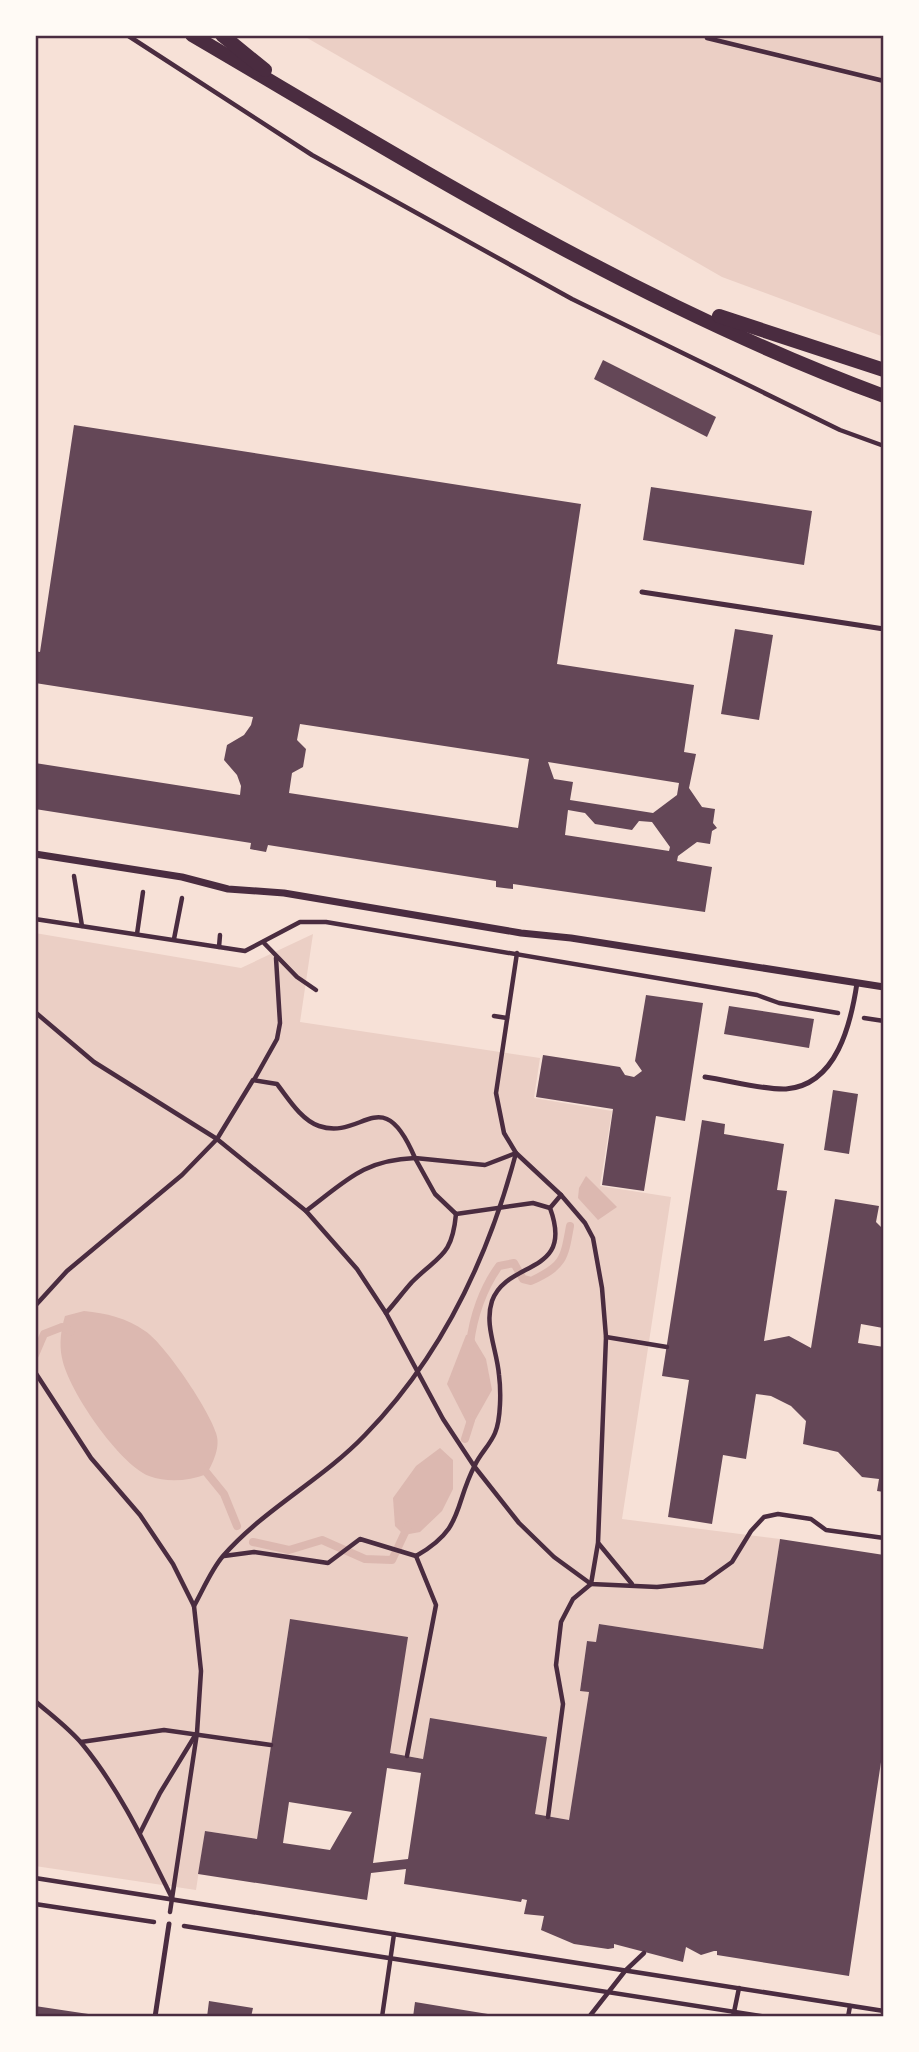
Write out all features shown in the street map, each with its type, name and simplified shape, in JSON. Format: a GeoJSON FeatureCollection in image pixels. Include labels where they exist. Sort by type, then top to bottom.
{"type":"FeatureCollection","features":[{"type":"Feature","properties":{"kind":"main road"},"geometry":{"type":"LineString","coordinates":[[192,35],[489,210],[763,347],[884,396]]}},
{"type":"Feature","properties":{"kind":"main road"},"geometry":{"type":"LineString","coordinates":[[222,35],[302,99]]}},
{"type":"Feature","properties":{"kind":"main road"},"geometry":{"type":"LineString","coordinates":[[650,291],[769,334],[884,370]]}},
{"type":"Feature","properties":{"kind":"street"},"geometry":{"type":"LineString","coordinates":[[35,854],[182,877],[228,889],[284,893],[521,933],[571,938],[884,987]]}},
{"type":"Feature","properties":{"kind":"lane"},"geometry":{"type":"LineString","coordinates":[[642,592],[884,629]]}},
{"type":"Feature","properties":{"kind":"lane"},"geometry":{"type":"LineString","coordinates":[[705,1077],[787,1089],[809,1080],[841,1048],[852,1016],[857,984]]}},
{"type":"Feature","properties":{"kind":"lane"},"geometry":{"type":"LineString","coordinates":[[155,2017],[169,1924]]}},
{"type":"Feature","properties":{"kind":"path"},"geometry":{"type":"LineString","coordinates":[[127,35],[312,155],[572,299],[840,430],[884,446]]}},
{"type":"Feature","properties":{"kind":"path"},"geometry":{"type":"LineString","coordinates":[[706,38],[884,81]]}},
{"type":"Feature","properties":{"kind":"path"},"geometry":{"type":"LineString","coordinates":[[74,876],[82,926]]}},
{"type":"Feature","properties":{"kind":"path"},"geometry":{"type":"LineString","coordinates":[[137,934],[143,892]]}},
{"type":"Feature","properties":{"kind":"path"},"geometry":{"type":"LineString","coordinates":[[174,939],[182,898]]}},
{"type":"Feature","properties":{"kind":"path"},"geometry":{"type":"LineString","coordinates":[[35,919],[246,951],[300,922],[326,922],[757,995],[779,1003],[884,1021]]}},
{"type":"Feature","properties":{"kind":"path"},"geometry":{"type":"LineString","coordinates":[[219,947],[220,935]]}},
{"type":"Feature","properties":{"kind":"path"},"geometry":{"type":"LineString","coordinates":[[264,943],[276,957],[316,990]]}},
{"type":"Feature","properties":{"kind":"path"},"geometry":{"type":"LineString","coordinates":[[517,953],[496,1093],[504,1133],[516,1153],[561,1195],[585,1223],[593,1238],[602,1288],[606,1336],[598,1543],[591,1584],[573,1599],[561,1622],[556,1665],[563,1704],[548,1817]]}},
{"type":"Feature","properties":{"kind":"path"},"geometry":{"type":"LineString","coordinates":[[35,1306],[67,1271],[182,1175],[217,1139],[277,1040],[280,1023],[276,957]]}},
{"type":"Feature","properties":{"kind":"path"},"geometry":{"type":"LineString","coordinates":[[35,1012],[94,1062],[217,1139],[306,1211],[357,1269],[386,1313],[443,1419],[474,1466],[519,1523],[554,1557],[591,1584],[657,1587],[704,1582],[732,1562],[751,1531],[764,1517],[778,1514],[811,1519],[826,1530],[884,1538]]}},
{"type":"Feature","properties":{"kind":"path"},"geometry":{"type":"LineString","coordinates":[[494,1016],[507,1018]]}},
{"type":"Feature","properties":{"kind":"path"},"geometry":{"type":"LineString","coordinates":[[253,1080],[277,1084],[301,1113],[319,1126],[333,1128],[376,1116],[390,1121],[405,1133],[435,1194],[456,1214]]}},
{"type":"Feature","properties":{"kind":"path"},"geometry":{"type":"LineString","coordinates":[[306,1211],[365,1168],[387,1159],[415,1158],[485,1165],[516,1153]]}},
{"type":"Feature","properties":{"kind":"path"},"geometry":{"type":"LineString","coordinates":[[194,1606],[223,1557],[274,1510],[365,1436],[419,1372],[453,1317],[501,1208],[516,1153]]}},
{"type":"Feature","properties":{"kind":"path"},"geometry":{"type":"LineString","coordinates":[[550,1208],[561,1195]]}},
{"type":"Feature","properties":{"kind":"path"},"geometry":{"type":"LineString","coordinates":[[456,1214],[533,1203],[550,1208]]}},
{"type":"Feature","properties":{"kind":"path"},"geometry":{"type":"LineString","coordinates":[[223,1557],[254,1552],[328,1563],[360,1539],[416,1556],[432,1547],[448,1531],[464,1500],[474,1466],[496,1432],[499,1376],[489,1320],[492,1299],[553,1249],[557,1228],[550,1208]]}},
{"type":"Feature","properties":{"kind":"path"},"geometry":{"type":"LineString","coordinates":[[386,1313],[412,1282],[442,1259],[453,1240],[456,1214]]}},
{"type":"Feature","properties":{"kind":"path"},"geometry":{"type":"LineString","coordinates":[[606,1336],[667,1347]]}},
{"type":"Feature","properties":{"kind":"path"},"geometry":{"type":"LineString","coordinates":[[35,1372],[91,1458],[153,1534],[173,1564],[194,1606],[201,1671],[197,1733],[172,1899]]}},
{"type":"Feature","properties":{"kind":"path"},"geometry":{"type":"LineString","coordinates":[[598,1543],[632,1584]]}},
{"type":"Feature","properties":{"kind":"path"},"geometry":{"type":"LineString","coordinates":[[407,1756],[436,1605],[416,1556]]}},
{"type":"Feature","properties":{"kind":"path"},"geometry":{"type":"LineString","coordinates":[[35,1701],[81,1742],[140,1834],[172,1899]]}},
{"type":"Feature","properties":{"kind":"path"},"geometry":{"type":"LineString","coordinates":[[81,1742],[164,1730],[271,1745]]}},
{"type":"Feature","properties":{"kind":"path"},"geometry":{"type":"LineString","coordinates":[[140,1834],[160,1793],[197,1733]]}},
{"type":"Feature","properties":{"kind":"path"},"geometry":{"type":"LineString","coordinates":[[35,1878],[884,2011]]}},
{"type":"Feature","properties":{"kind":"path"},"geometry":{"type":"LineString","coordinates":[[35,1904],[390,1956],[734,2015],[767,2017]]}},
{"type":"Feature","properties":{"kind":"path"},"geometry":{"type":"LineString","coordinates":[[382,2017],[394,1934]]}},
{"type":"Feature","properties":{"kind":"path"},"geometry":{"type":"LineString","coordinates":[[589,2017],[625,1971],[644,1953]]}},
{"type":"Feature","properties":{"kind":"path"},"geometry":{"type":"LineString","coordinates":[[734,2015],[739,1988]]}},
{"type":"Feature","properties":{"kind":"path"},"geometry":{"type":"LineString","coordinates":[[848,2017],[850,2006]]}},
{"type":"Feature","properties":{"kind":"shaded area"},"geometry":{"type":"Polygon","coordinates":[[[302,35],[884,35],[884,337],[722,277],[302,35]]]}},
{"type":"Feature","properties":{"kind":"shaded area"},"geometry":{"type":"Polygon","coordinates":[[[35,933],[241,968],[313,934],[300,1022],[540,1058],[534,1098],[612,1111],[600,1186],[671,1197],[622,1519],[780,1539],[763,1649],[599,1624],[596,1642],[587,1641],[580,1690],[589,1692],[569,1820],[535,1814],[546,1737],[430,1719],[423,1759],[390,1753],[290,1619],[257,1839],[205,1831],[196,1890],[35,1866],[35,933]]]}},
{"type":"Feature","properties":{"kind":"shaded area"},"geometry":{"type":"Polygon","coordinates":[[[586,1176],[617,1207],[598,1220],[578,1198],[579,1188],[586,1176]]]}},
{"type":"Feature","properties":{"kind":"shaded area"},"geometry":{"type":"Polygon","coordinates":[[[84,1311],[116,1317],[138,1326],[164,1349],[205,1409],[216,1433],[217,1449],[207,1474],[178,1480],[149,1476],[124,1457],[96,1424],[66,1372],[61,1353],[65,1316],[84,1311]]]}},
{"type":"Feature","properties":{"kind":"shaded area"},"geometry":{"type":"Polygon","coordinates":[[[471,1334],[486,1359],[492,1390],[470,1429],[447,1384],[466,1335],[471,1334]]]}},
{"type":"Feature","properties":{"kind":"shaded area"},"geometry":{"type":"Polygon","coordinates":[[[440,1448],[453,1460],[453,1489],[442,1511],[420,1532],[404,1535],[395,1526],[393,1498],[416,1466],[440,1448]]]}},
{"type":"Feature","properties":{"kind":"building"},"geometry":{"type":"Polygon","coordinates":[[[603,360],[716,417],[707,437],[594,379],[603,360]]]}},
{"type":"Feature","properties":{"kind":"building"},"geometry":{"type":"Polygon","coordinates":[[[74,425],[581,504],[557,664],[694,685],[684,752],[696,754],[689,788],[702,807],[715,809],[713,823],[717,828],[712,831],[710,844],[697,842],[678,856],[677,861],[712,867],[705,912],[513,884],[513,889],[496,887],[496,881],[268,845],[266,852],[250,849],[251,843],[35,809],[35,763],[240,795],[241,786],[237,775],[224,760],[227,745],[244,735],[253,717],[35,683],[38,665],[35,664],[35,651],[40,652],[74,425]],[[300,724],[297,740],[306,749],[303,767],[292,773],[289,793],[518,828],[529,759],[300,724]],[[548,762],[554,779],[573,782],[570,800],[653,813],[677,795],[679,783],[548,762]],[[568,810],[565,835],[669,851],[670,847],[652,822],[639,821],[632,830],[595,824],[585,813],[568,810]]]}},
{"type":"Feature","properties":{"kind":"building"},"geometry":{"type":"Polygon","coordinates":[[[651,487],[812,511],[804,565],[643,540],[651,487]]]}},
{"type":"Feature","properties":{"kind":"building"},"geometry":{"type":"Polygon","coordinates":[[[735,629],[773,635],[759,720],[721,714],[735,629]]]}},
{"type":"Feature","properties":{"kind":"building"},"geometry":{"type":"Polygon","coordinates":[[[646,995],[703,1003],[685,1121],[656,1116],[644,1191],[602,1185],[613,1109],[536,1097],[543,1055],[620,1067],[625,1075],[634,1077],[642,1071],[635,1061],[646,995]]]}},
{"type":"Feature","properties":{"kind":"building"},"geometry":{"type":"Polygon","coordinates":[[[729,1006],[814,1019],[809,1048],[724,1034],[729,1006]]]}},
{"type":"Feature","properties":{"kind":"building"},"geometry":{"type":"Polygon","coordinates":[[[833,1090],[858,1094],[849,1154],[824,1150],[833,1090]]]}},
{"type":"Feature","properties":{"kind":"building"},"geometry":{"type":"Polygon","coordinates":[[[702,1120],[725,1124],[724,1134],[784,1144],[777,1190],[787,1191],[764,1341],[789,1336],[811,1348],[835,1199],[879,1206],[876,1222],[884,1230],[883,1328],[861,1324],[858,1343],[884,1347],[884,1492],[877,1491],[879,1479],[862,1477],[838,1452],[803,1444],[806,1421],[791,1406],[771,1396],[756,1394],[746,1459],[723,1455],[712,1524],[668,1517],[689,1380],[662,1376],[702,1120]]]}},
{"type":"Feature","properties":{"kind":"building"},"geometry":{"type":"Polygon","coordinates":[[[780,1539],[884,1555],[884,1742],[849,1976],[717,1955],[717,1951],[701,1955],[686,1947],[683,1962],[614,1944],[614,1948],[608,1949],[574,1944],[541,1930],[544,1916],[524,1914],[527,1900],[522,1899],[521,1902],[404,1884],[406,1869],[371,1873],[367,1900],[198,1874],[205,1831],[257,1839],[290,1619],[408,1637],[390,1753],[423,1759],[430,1718],[547,1737],[535,1814],[569,1820],[589,1692],[580,1691],[587,1641],[596,1642],[599,1624],[763,1649],[780,1539]],[[387,1768],[373,1863],[408,1859],[421,1773],[387,1768]],[[289,1802],[283,1843],[330,1850],[352,1812],[289,1802]]]}},
{"type":"Feature","properties":{"kind":"building"},"geometry":{"type":"Polygon","coordinates":[[[209,2001],[253,2008],[251,2017],[207,2017],[209,2001]]]}},
{"type":"Feature","properties":{"kind":"building"},"geometry":{"type":"Polygon","coordinates":[[[415,2002],[500,2016],[500,2017],[413,2017],[415,2002]]]}},
{"type":"Feature","properties":{"kind":"building"},"geometry":{"type":"Polygon","coordinates":[[[35,2006],[95,2015],[95,2017],[35,2017],[35,2006]]]}},
{"type":"Feature","properties":{"kind":"waterway"},"geometry":{"type":"LineString","coordinates":[[470,1344],[480,1303],[499,1266],[514,1263],[523,1279],[531,1281],[542,1276],[560,1261],[570,1226]]}},
{"type":"Feature","properties":{"kind":"waterway"},"geometry":{"type":"LineString","coordinates":[[35,1355],[44,1334],[62,1327],[71,1331]]}},
{"type":"Feature","properties":{"kind":"waterway"},"geometry":{"type":"LineString","coordinates":[[465,1439],[471,1420]]}},
{"type":"Feature","properties":{"kind":"waterway"},"geometry":{"type":"LineString","coordinates":[[202,1467],[224,1494],[237,1526]]}},
{"type":"Feature","properties":{"kind":"waterway"},"geometry":{"type":"LineString","coordinates":[[253,1542],[289,1550],[322,1540],[365,1559],[392,1560],[408,1526]]}}]}
